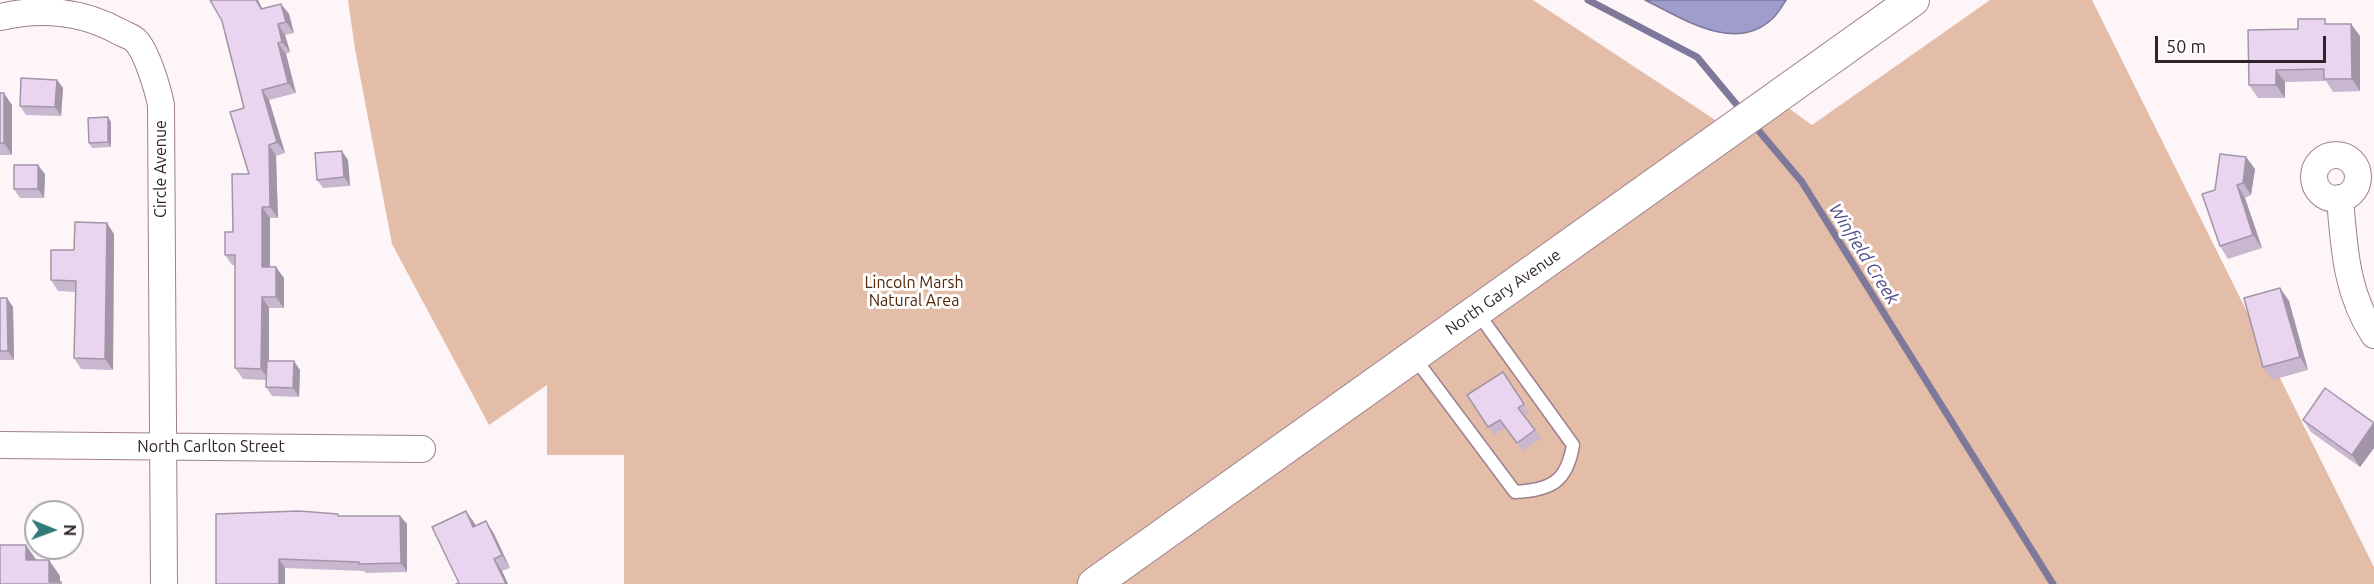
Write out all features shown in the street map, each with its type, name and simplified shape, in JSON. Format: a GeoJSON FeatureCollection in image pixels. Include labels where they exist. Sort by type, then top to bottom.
{"type":"FeatureCollection","features":[{"type":"Feature","properties":{"kind":"street","name":"North Gary Avenue"},"geometry":{"type":"LineString","coordinates":[[1094,584],[1913,0]]}},
{"type":"Feature","properties":{"kind":"street","name":"Circle Avenue"},"geometry":{"type":"LineString","coordinates":[[0,17],[29,12],[60,12],[99,21],[137,41],[157,83],[161,105],[164,584]]}},
{"type":"Feature","properties":{"kind":"street"},"geometry":{"type":"LineString","coordinates":[[2340,198],[2348,273],[2359,307],[2374,335]]}},
{"type":"Feature","properties":{"kind":"street","name":"North Carlton Street"},"geometry":{"type":"LineString","coordinates":[[0,445],[422,448]]}},
{"type":"Feature","properties":{"kind":"lane"},"geometry":{"type":"LineString","coordinates":[[1413,356],[1515,492],[1534,491],[1551,486],[1563,475],[1570,462],[1573,445],[1476,311]]}},
{"type":"Feature","properties":{"kind":"green space","name":"Lincoln Marsh Natural Area"},"geometry":{"type":"Polygon","coordinates":[[[348,0],[1533,0],[1732,131],[1776,99],[1812,125],[1990,0],[2092,0],[2374,567],[2374,584],[624,584],[624,455],[547,455],[547,385],[489,425],[392,244],[355,49],[348,0]]]}},
{"type":"Feature","properties":{"kind":"water"},"geometry":{"type":"Polygon","coordinates":[[[1645,0],[1786,0],[1772,19],[1757,29],[1742,33],[1725,33],[1692,23],[1645,0]]]}},
{"type":"Feature","properties":{"kind":"building"},"geometry":{"type":"Polygon","coordinates":[[[210,0],[256,0],[261,9],[281,4],[286,22],[278,24],[282,42],[278,43],[288,83],[262,90],[277,142],[269,145],[270,207],[262,207],[262,267],[276,267],[276,297],[262,297],[261,369],[235,368],[235,255],[225,255],[225,232],[233,232],[232,174],[249,174],[230,112],[244,108],[222,21],[210,0]]]}},
{"type":"Feature","properties":{"kind":"building"},"geometry":{"type":"Polygon","coordinates":[[[2298,19],[2325,19],[2325,24],[2351,24],[2352,79],[2324,79],[2324,69],[2276,70],[2276,85],[2249,85],[2248,30],[2298,29],[2298,19]]]}},
{"type":"Feature","properties":{"kind":"building"},"geometry":{"type":"Polygon","coordinates":[[[21,78],[57,80],[55,107],[20,106],[21,78]]]}},
{"type":"Feature","properties":{"kind":"building"},"geometry":{"type":"Polygon","coordinates":[[[0,93],[4,93],[4,143],[0,143],[0,93]]]}},
{"type":"Feature","properties":{"kind":"building"},"geometry":{"type":"Polygon","coordinates":[[[108,117],[108,142],[89,143],[88,118],[108,117]]]}},
{"type":"Feature","properties":{"kind":"building"},"geometry":{"type":"Polygon","coordinates":[[[342,151],[344,177],[317,180],[315,153],[342,151]]]}},
{"type":"Feature","properties":{"kind":"building"},"geometry":{"type":"Polygon","coordinates":[[[2220,154],[2246,157],[2243,183],[2237,185],[2253,235],[2220,246],[2202,194],[2215,190],[2220,154]]]}},
{"type":"Feature","properties":{"kind":"building"},"geometry":{"type":"Polygon","coordinates":[[[14,165],[38,165],[38,189],[14,189],[14,165]]]}},
{"type":"Feature","properties":{"kind":"building"},"geometry":{"type":"Polygon","coordinates":[[[75,222],[107,223],[105,359],[74,358],[76,281],[51,280],[51,250],[74,250],[75,222]]]}},
{"type":"Feature","properties":{"kind":"building"},"geometry":{"type":"Polygon","coordinates":[[[2280,288],[2300,357],[2263,367],[2244,298],[2280,288]]]}},
{"type":"Feature","properties":{"kind":"building"},"geometry":{"type":"Polygon","coordinates":[[[0,298],[7,298],[8,351],[0,351],[0,298]]]}},
{"type":"Feature","properties":{"kind":"building"},"geometry":{"type":"Polygon","coordinates":[[[267,361],[294,361],[293,388],[266,387],[267,361]]]}},
{"type":"Feature","properties":{"kind":"building"},"geometry":{"type":"Polygon","coordinates":[[[1503,372],[1524,404],[1518,408],[1535,430],[1517,443],[1500,420],[1488,427],[1467,395],[1503,372]]]}},
{"type":"Feature","properties":{"kind":"building"},"geometry":{"type":"Polygon","coordinates":[[[2325,388],[2374,423],[2352,455],[2303,420],[2325,388]]]}},
{"type":"Feature","properties":{"kind":"building"},"geometry":{"type":"Polygon","coordinates":[[[299,511],[338,514],[338,516],[400,516],[401,563],[359,564],[359,562],[279,559],[279,584],[216,584],[216,514],[299,511]]]}},
{"type":"Feature","properties":{"kind":"building"},"geometry":{"type":"Polygon","coordinates":[[[466,511],[473,527],[486,521],[502,555],[494,559],[506,584],[456,584],[459,583],[432,527],[466,511]]]}},
{"type":"Feature","properties":{"kind":"building"},"geometry":{"type":"Polygon","coordinates":[[[0,545],[24,545],[24,560],[49,560],[49,582],[61,582],[61,584],[0,584],[0,545]]]}},
{"type":"Feature","properties":{"kind":"waterway","name":"Winfield Creek"},"geometry":{"type":"LineString","coordinates":[[1588,0],[1697,57],[1742,111]]}},
{"type":"Feature","properties":{"kind":"waterway","name":"Winfield Creek"},"geometry":{"type":"LineString","coordinates":[[1753,124],[1802,182],[2053,584]]}}]}
